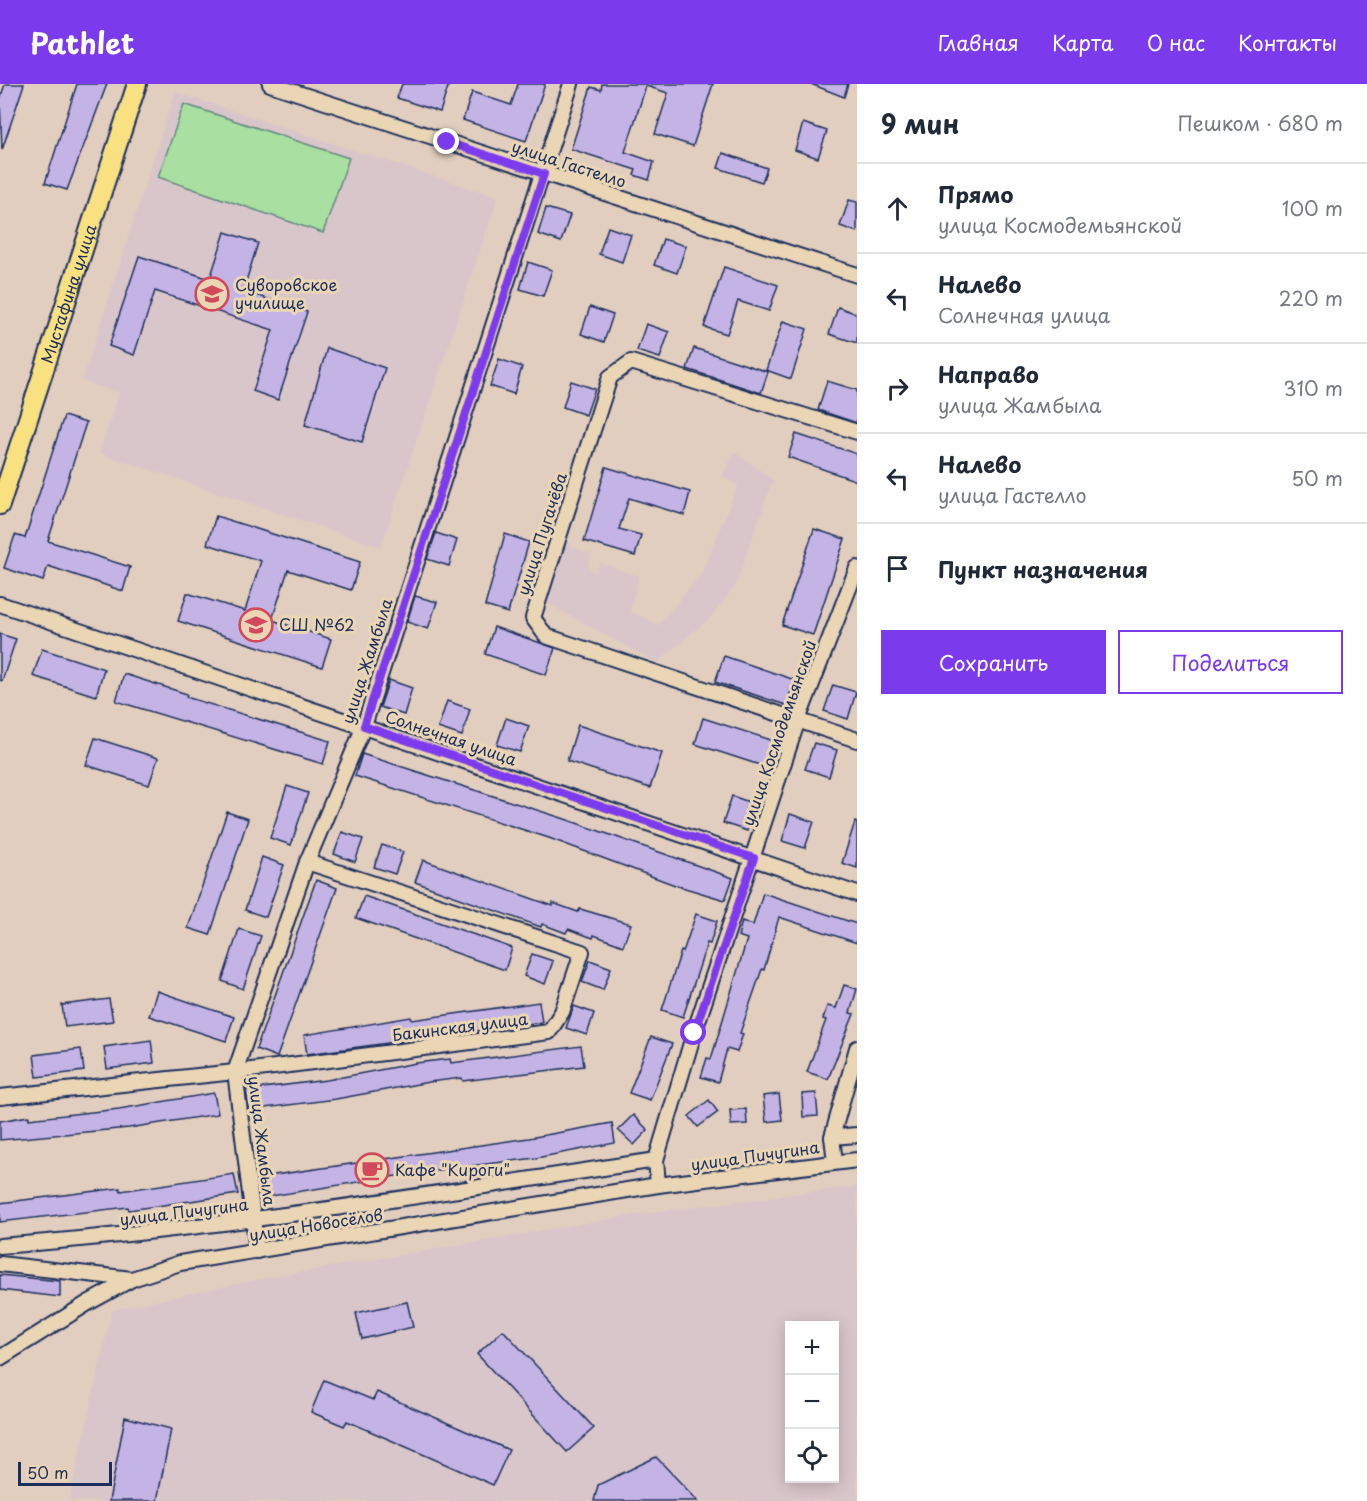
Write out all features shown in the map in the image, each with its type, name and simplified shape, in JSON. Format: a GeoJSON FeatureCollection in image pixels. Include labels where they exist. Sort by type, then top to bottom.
{"type":"FeatureCollection","features":[{"type":"Feature","properties":{"kind":"main road","name":"Мустафина улица"},"geometry":{"type":"LineString","coordinates":[[0,505],[137,84]]}},
{"type":"Feature","properties":{"kind":"street","name":"улица Гастелло"},"geometry":{"type":"LineString","coordinates":[[271,84],[857,275]]}},
{"type":"Feature","properties":{"kind":"street","name":"улица Жамбыла"},"geometry":{"type":"LineString","coordinates":[[257,1251],[235,1072],[307,862],[364,726],[544,174],[571,84]]}},
{"type":"Feature","properties":{"kind":"street","name":"улица Пугачёва"},"geometry":{"type":"LineString","coordinates":[[857,432],[631,362],[610,377],[532,618],[546,636],[857,740]]}},
{"type":"Feature","properties":{"kind":"street","name":"улица Космодемьянской"},"geometry":{"type":"LineString","coordinates":[[658,1185],[656,1160],[694,1033],[798,720],[857,568]]}},
{"type":"Feature","properties":{"kind":"street","name":"Солнечная улица"},"geometry":{"type":"LineString","coordinates":[[0,604],[857,894]]}},
{"type":"Feature","properties":{"kind":"street","name":"Бакинская улица"},"geometry":{"type":"LineString","coordinates":[[0,1097],[235,1072],[549,1032],[562,1012],[582,952],[307,862]]}},
{"type":"Feature","properties":{"kind":"street"},"geometry":{"type":"LineString","coordinates":[[835,1162],[832,1137],[857,1048]]}},
{"type":"Feature","properties":{"kind":"street"},"geometry":{"type":"LineString","coordinates":[[832,1137],[857,1135]]}},
{"type":"Feature","properties":{"kind":"street","name":"улица Пичугина"},"geometry":{"type":"LineString","coordinates":[[0,1246],[123,1236],[255,1221],[656,1160]]}},
{"type":"Feature","properties":{"kind":"street","name":"улица Пичугина"},"geometry":{"type":"LineString","coordinates":[[658,1185],[857,1160]]}},
{"type":"Feature","properties":{"kind":"street","name":"улица Новосёлов"},"geometry":{"type":"LineString","coordinates":[[0,1358],[88,1303],[132,1279],[180,1263],[658,1185]]}},
{"type":"Feature","properties":{"kind":"street"},"geometry":{"type":"LineString","coordinates":[[0,1264],[132,1279]]}},
{"type":"Feature","properties":{"kind":"shaded area"},"geometry":{"type":"Polygon","coordinates":[[[175,92],[498,197],[381,547],[99,453],[119,393],[82,381],[175,92]]]}},
{"type":"Feature","properties":{"kind":"shaded area"},"geometry":{"type":"Polygon","coordinates":[[[735,452],[773,480],[736,584],[713,615],[657,663],[545,602],[566,544],[591,554],[588,568],[595,572],[600,563],[639,576],[630,611],[659,625],[702,572],[738,485],[722,476],[735,452]]]}},
{"type":"Feature","properties":{"kind":"shaded area"},"geometry":{"type":"Polygon","coordinates":[[[857,1186],[857,1501],[69,1501],[112,1310],[260,1279],[645,1213],[857,1186]]]}},
{"type":"Feature","properties":{"kind":"green space"},"geometry":{"type":"Polygon","coordinates":[[[184,104],[349,158],[323,233],[158,177],[184,104]]]}},
{"type":"Feature","properties":{"kind":"building"},"geometry":{"type":"Polygon","coordinates":[[[5,84],[24,84],[2,150],[0,99],[5,84]]]}},
{"type":"Feature","properties":{"kind":"building"},"geometry":{"type":"Polygon","coordinates":[[[77,84],[107,84],[67,190],[45,183],[77,84]]]}},
{"type":"Feature","properties":{"kind":"building"},"geometry":{"type":"Polygon","coordinates":[[[402,84],[449,84],[440,112],[397,98],[402,84]]]}},
{"type":"Feature","properties":{"kind":"building"},"geometry":{"type":"Polygon","coordinates":[[[518,84],[545,84],[526,141],[463,120],[472,92],[511,105],[518,84]]]}},
{"type":"Feature","properties":{"kind":"building"},"geometry":{"type":"Polygon","coordinates":[[[602,84],[713,84],[693,146],[655,134],[668,93],[646,86],[625,152],[654,162],[649,180],[634,175],[636,170],[571,149],[591,87],[601,90],[602,84]]]}},
{"type":"Feature","properties":{"kind":"building"},"geometry":{"type":"Polygon","coordinates":[[[811,84],[848,84],[844,97],[811,84]]]}},
{"type":"Feature","properties":{"kind":"building"},"geometry":{"type":"Polygon","coordinates":[[[803,123],[827,131],[818,158],[795,150],[803,123]]]}},
{"type":"Feature","properties":{"kind":"building"},"geometry":{"type":"Polygon","coordinates":[[[723,153],[767,168],[762,182],[718,168],[723,153]]]}},
{"type":"Feature","properties":{"kind":"building"},"geometry":{"type":"Polygon","coordinates":[[[849,200],[857,202],[857,232],[840,226],[849,200]]]}},
{"type":"Feature","properties":{"kind":"building"},"geometry":{"type":"Polygon","coordinates":[[[546,208],[570,215],[561,242],[538,234],[546,208]]]}},
{"type":"Feature","properties":{"kind":"building"},"geometry":{"type":"Polygon","coordinates":[[[608,227],[631,235],[622,262],[599,254],[608,227]]]}},
{"type":"Feature","properties":{"kind":"building"},"geometry":{"type":"Polygon","coordinates":[[[225,232],[258,243],[243,291],[307,312],[278,400],[253,391],[273,330],[155,291],[134,355],[109,346],[139,256],[210,279],[225,232]]]}},
{"type":"Feature","properties":{"kind":"building"},"geometry":{"type":"Polygon","coordinates":[[[663,239],[686,246],[677,273],[654,265],[663,239]]]}},
{"type":"Feature","properties":{"kind":"building"},"geometry":{"type":"Polygon","coordinates":[[[528,262],[552,270],[543,296],[520,289],[528,262]]]}},
{"type":"Feature","properties":{"kind":"building"},"geometry":{"type":"Polygon","coordinates":[[[724,267],[778,285],[769,311],[738,301],[727,334],[704,327],[724,267]]]}},
{"type":"Feature","properties":{"kind":"building"},"geometry":{"type":"Polygon","coordinates":[[[590,307],[613,315],[604,342],[581,334],[590,307]]]}},
{"type":"Feature","properties":{"kind":"building"},"geometry":{"type":"Polygon","coordinates":[[[838,307],[857,314],[857,343],[829,334],[838,307]]]}},
{"type":"Feature","properties":{"kind":"building"},"geometry":{"type":"Polygon","coordinates":[[[783,321],[807,329],[791,379],[766,370],[783,321]]]}},
{"type":"Feature","properties":{"kind":"building"},"geometry":{"type":"Polygon","coordinates":[[[646,324],[669,332],[660,358],[637,351],[646,324]]]}},
{"type":"Feature","properties":{"kind":"building"},"geometry":{"type":"Polygon","coordinates":[[[327,348],[385,368],[362,442],[305,425],[327,348]]]}},
{"type":"Feature","properties":{"kind":"building"},"geometry":{"type":"Polygon","coordinates":[[[694,348],[768,372],[761,393],[687,369],[694,348]]]}},
{"type":"Feature","properties":{"kind":"building"},"geometry":{"type":"Polygon","coordinates":[[[499,359],[522,367],[514,394],[490,386],[499,359]]]}},
{"type":"Feature","properties":{"kind":"building"},"geometry":{"type":"Polygon","coordinates":[[[571,381],[595,389],[586,415],[563,407],[571,381]]]}},
{"type":"Feature","properties":{"kind":"building"},"geometry":{"type":"Polygon","coordinates":[[[827,381],[857,390],[857,423],[818,410],[827,381]]]}},
{"type":"Feature","properties":{"kind":"building"},"geometry":{"type":"Polygon","coordinates":[[[64,416],[86,423],[48,541],[130,567],[123,591],[48,566],[43,581],[4,568],[15,535],[25,538],[64,416]]]}},
{"type":"Feature","properties":{"kind":"building"},"geometry":{"type":"Polygon","coordinates":[[[796,434],[857,454],[857,481],[788,457],[796,434]]]}},
{"type":"Feature","properties":{"kind":"building"},"geometry":{"type":"Polygon","coordinates":[[[606,467],[690,492],[684,515],[629,498],[619,529],[641,535],[635,556],[584,541],[606,467]]]}},
{"type":"Feature","properties":{"kind":"building"},"geometry":{"type":"Polygon","coordinates":[[[216,516],[360,562],[351,590],[288,570],[272,620],[331,639],[322,667],[178,621],[187,593],[245,611],[261,561],[207,544],[216,516]]]}},
{"type":"Feature","properties":{"kind":"building"},"geometry":{"type":"Polygon","coordinates":[[[814,529],[845,539],[813,635],[782,625],[814,529]]]}},
{"type":"Feature","properties":{"kind":"building"},"geometry":{"type":"Polygon","coordinates":[[[436,533],[457,540],[449,566],[427,559],[436,533]]]}},
{"type":"Feature","properties":{"kind":"building"},"geometry":{"type":"Polygon","coordinates":[[[505,534],[529,542],[508,613],[485,606],[505,534]]]}},
{"type":"Feature","properties":{"kind":"building"},"geometry":{"type":"Polygon","coordinates":[[[415,596],[437,602],[428,629],[407,622],[415,596]]]}},
{"type":"Feature","properties":{"kind":"building"},"geometry":{"type":"Polygon","coordinates":[[[494,627],[555,648],[546,675],[485,654],[494,627]]]}},
{"type":"Feature","properties":{"kind":"building"},"geometry":{"type":"Polygon","coordinates":[[[0,634],[16,639],[2,681],[0,680],[0,634]]]}},
{"type":"Feature","properties":{"kind":"building"},"geometry":{"type":"Polygon","coordinates":[[[42,649],[104,669],[96,696],[33,676],[42,649]]]}},
{"type":"Feature","properties":{"kind":"building"},"geometry":{"type":"Polygon","coordinates":[[[724,656],[795,680],[786,705],[715,682],[724,656]]]}},
{"type":"Feature","properties":{"kind":"building"},"geometry":{"type":"Polygon","coordinates":[[[124,674],[187,694],[186,697],[330,741],[323,764],[116,701],[124,674]]]}},
{"type":"Feature","properties":{"kind":"building"},"geometry":{"type":"Polygon","coordinates":[[[389,680],[412,688],[404,715],[380,707],[389,680]]]}},
{"type":"Feature","properties":{"kind":"building"},"geometry":{"type":"Polygon","coordinates":[[[833,685],[856,692],[848,719],[824,711],[833,685]]]}},
{"type":"Feature","properties":{"kind":"building"},"geometry":{"type":"Polygon","coordinates":[[[447,701],[470,709],[462,736],[438,728],[447,701]]]}},
{"type":"Feature","properties":{"kind":"building"},"geometry":{"type":"Polygon","coordinates":[[[506,718],[529,726],[520,752],[497,745],[506,718]]]}},
{"type":"Feature","properties":{"kind":"building"},"geometry":{"type":"Polygon","coordinates":[[[703,718],[774,741],[766,767],[695,744],[703,718]]]}},
{"type":"Feature","properties":{"kind":"building"},"geometry":{"type":"Polygon","coordinates":[[[578,725],[662,753],[650,788],[567,761],[578,725]]]}},
{"type":"Feature","properties":{"kind":"building"},"geometry":{"type":"Polygon","coordinates":[[[95,738],[158,758],[149,785],[86,765],[95,738]]]}},
{"type":"Feature","properties":{"kind":"building"},"geometry":{"type":"Polygon","coordinates":[[[814,743],[837,750],[829,777],[805,769],[814,743]]]}},
{"type":"Feature","properties":{"kind":"building"},"geometry":{"type":"Polygon","coordinates":[[[362,754],[565,819],[733,878],[725,900],[675,885],[549,838],[355,776],[362,754]]]}},
{"type":"Feature","properties":{"kind":"building"},"geometry":{"type":"Polygon","coordinates":[[[287,786],[308,793],[291,845],[270,838],[287,786]]]}},
{"type":"Feature","properties":{"kind":"building"},"geometry":{"type":"Polygon","coordinates":[[[732,796],[755,804],[747,831],[723,823],[732,796]]]}},
{"type":"Feature","properties":{"kind":"building"},"geometry":{"type":"Polygon","coordinates":[[[227,812],[248,819],[210,935],[188,928],[227,812]]]}},
{"type":"Feature","properties":{"kind":"building"},"geometry":{"type":"Polygon","coordinates":[[[790,814],[814,822],[805,848],[782,841],[790,814]]]}},
{"type":"Feature","properties":{"kind":"building"},"geometry":{"type":"Polygon","coordinates":[[[855,822],[857,823],[857,868],[842,863],[855,822]]]}},
{"type":"Feature","properties":{"kind":"building"},"geometry":{"type":"Polygon","coordinates":[[[342,832],[363,839],[355,862],[334,854],[342,832]]]}},
{"type":"Feature","properties":{"kind":"building"},"geometry":{"type":"Polygon","coordinates":[[[382,845],[403,852],[395,874],[374,867],[382,845]]]}},
{"type":"Feature","properties":{"kind":"building"},"geometry":{"type":"Polygon","coordinates":[[[262,857],[284,865],[266,917],[245,910],[262,857]]]}},
{"type":"Feature","properties":{"kind":"building"},"geometry":{"type":"Polygon","coordinates":[[[423,860],[553,906],[553,903],[578,912],[580,909],[631,924],[623,946],[594,935],[593,938],[568,929],[566,933],[542,924],[541,927],[415,882],[423,860]]]}},
{"type":"Feature","properties":{"kind":"building"},"geometry":{"type":"Polygon","coordinates":[[[316,880],[337,888],[277,1057],[256,1049],[316,880]]]}},
{"type":"Feature","properties":{"kind":"building"},"geometry":{"type":"Polygon","coordinates":[[[763,893],[857,924],[857,943],[779,917],[764,970],[762,969],[740,1033],[743,1034],[737,1052],[727,1049],[718,1082],[701,1077],[707,1058],[711,1059],[747,939],[738,936],[742,921],[753,925],[763,893]]]}},
{"type":"Feature","properties":{"kind":"building"},"geometry":{"type":"Polygon","coordinates":[[[364,896],[512,948],[505,970],[356,918],[364,896]]]}},
{"type":"Feature","properties":{"kind":"building"},"geometry":{"type":"Polygon","coordinates":[[[696,914],[717,921],[710,944],[707,943],[683,1017],[662,1010],[696,914]]]}},
{"type":"Feature","properties":{"kind":"building"},"geometry":{"type":"Polygon","coordinates":[[[239,929],[261,936],[243,989],[222,981],[239,929]]]}},
{"type":"Feature","properties":{"kind":"building"},"geometry":{"type":"Polygon","coordinates":[[[532,954],[553,961],[545,984],[524,976],[532,954]]]}},
{"type":"Feature","properties":{"kind":"building"},"geometry":{"type":"Polygon","coordinates":[[[590,960],[611,968],[603,990],[582,982],[590,960]]]}},
{"type":"Feature","properties":{"kind":"building"},"geometry":{"type":"Polygon","coordinates":[[[844,985],[857,989],[850,1013],[854,1014],[828,1079],[807,1072],[826,1020],[823,1019],[827,1006],[836,1008],[844,985]]]}},
{"type":"Feature","properties":{"kind":"building"},"geometry":{"type":"Polygon","coordinates":[[[157,991],[234,1017],[226,1041],[149,1016],[157,991]]]}},
{"type":"Feature","properties":{"kind":"building"},"geometry":{"type":"Polygon","coordinates":[[[109,999],[113,1021],[65,1027],[62,1005],[109,999]]]}},
{"type":"Feature","properties":{"kind":"building"},"geometry":{"type":"Polygon","coordinates":[[[539,1002],[542,1022],[307,1054],[304,1035],[411,1017],[412,1020],[539,1002]]]}},
{"type":"Feature","properties":{"kind":"building"},"geometry":{"type":"Polygon","coordinates":[[[574,1006],[594,1013],[587,1035],[566,1028],[574,1006]]]}},
{"type":"Feature","properties":{"kind":"building"},"geometry":{"type":"Polygon","coordinates":[[[651,1037],[672,1044],[650,1100],[629,1093],[651,1037]]]}},
{"type":"Feature","properties":{"kind":"building"},"geometry":{"type":"Polygon","coordinates":[[[151,1040],[154,1063],[107,1069],[104,1047],[151,1040]]]}},
{"type":"Feature","properties":{"kind":"building"},"geometry":{"type":"Polygon","coordinates":[[[581,1046],[584,1066],[463,1081],[462,1078],[429,1082],[336,1099],[249,1110],[246,1090],[327,1080],[416,1063],[450,1059],[451,1063],[581,1046]]]}},
{"type":"Feature","properties":{"kind":"building"},"geometry":{"type":"Polygon","coordinates":[[[81,1049],[84,1071],[37,1077],[34,1055],[81,1049]]]}},
{"type":"Feature","properties":{"kind":"building"},"geometry":{"type":"Polygon","coordinates":[[[214,1093],[218,1114],[129,1128],[0,1140],[0,1121],[29,1116],[29,1119],[119,1109],[214,1093]]]}},
{"type":"Feature","properties":{"kind":"building"},"geometry":{"type":"Polygon","coordinates":[[[816,1093],[818,1116],[803,1117],[802,1094],[816,1093]]]}},
{"type":"Feature","properties":{"kind":"building"},"geometry":{"type":"Polygon","coordinates":[[[779,1094],[782,1120],[766,1122],[763,1096],[779,1094]]]}},
{"type":"Feature","properties":{"kind":"building"},"geometry":{"type":"Polygon","coordinates":[[[709,1100],[718,1112],[698,1127],[689,1116],[709,1100]]]}},
{"type":"Feature","properties":{"kind":"building"},"geometry":{"type":"Polygon","coordinates":[[[746,1109],[747,1124],[731,1125],[730,1110],[746,1109]]]}},
{"type":"Feature","properties":{"kind":"building"},"geometry":{"type":"Polygon","coordinates":[[[633,1115],[648,1130],[634,1145],[618,1130],[633,1115]]]}},
{"type":"Feature","properties":{"kind":"building"},"geometry":{"type":"Polygon","coordinates":[[[612,1123],[615,1143],[536,1158],[421,1172],[265,1197],[261,1177],[529,1138],[612,1123]]]}},
{"type":"Feature","properties":{"kind":"building"},"geometry":{"type":"Polygon","coordinates":[[[234,1174],[238,1194],[129,1210],[128,1207],[0,1222],[0,1203],[120,1188],[121,1191],[234,1174]]]}},
{"type":"Feature","properties":{"kind":"building"},"geometry":{"type":"Polygon","coordinates":[[[0,1275],[60,1281],[60,1297],[0,1290],[0,1275]]]}},
{"type":"Feature","properties":{"kind":"building"},"geometry":{"type":"Polygon","coordinates":[[[407,1302],[413,1327],[362,1339],[356,1313],[407,1302]]]}},
{"type":"Feature","properties":{"kind":"building"},"geometry":{"type":"Polygon","coordinates":[[[503,1330],[594,1428],[567,1452],[477,1354],[503,1330]]]}},
{"type":"Feature","properties":{"kind":"building"},"geometry":{"type":"Polygon","coordinates":[[[324,1380],[373,1400],[377,1392],[509,1450],[493,1485],[347,1421],[344,1426],[311,1412],[324,1380]]]}},
{"type":"Feature","properties":{"kind":"building"},"geometry":{"type":"Polygon","coordinates":[[[125,1417],[171,1429],[157,1501],[109,1501],[125,1417]]]}},
{"type":"Feature","properties":{"kind":"building"},"geometry":{"type":"Polygon","coordinates":[[[656,1457],[698,1501],[594,1501],[598,1485],[656,1457]]]}},
{"type":"Feature","properties":{"kind":"place","name":"Суворовское училище"},"geometry":{"type":"Point","coordinates":[212,294]}},
{"type":"Feature","properties":{"kind":"place","name":"СШ №62"},"geometry":{"type":"Point","coordinates":[256,625]}},
{"type":"Feature","properties":{"kind":"place","name":"Кафе \"Кироги\""},"geometry":{"type":"Point","coordinates":[372,1170]}},
{"type":"Feature","properties":{"kind":"route"},"geometry":{"type":"LineString","coordinates":[[447,142],[544,174],[364,726],[754,858],[694,1033]]}}]}
